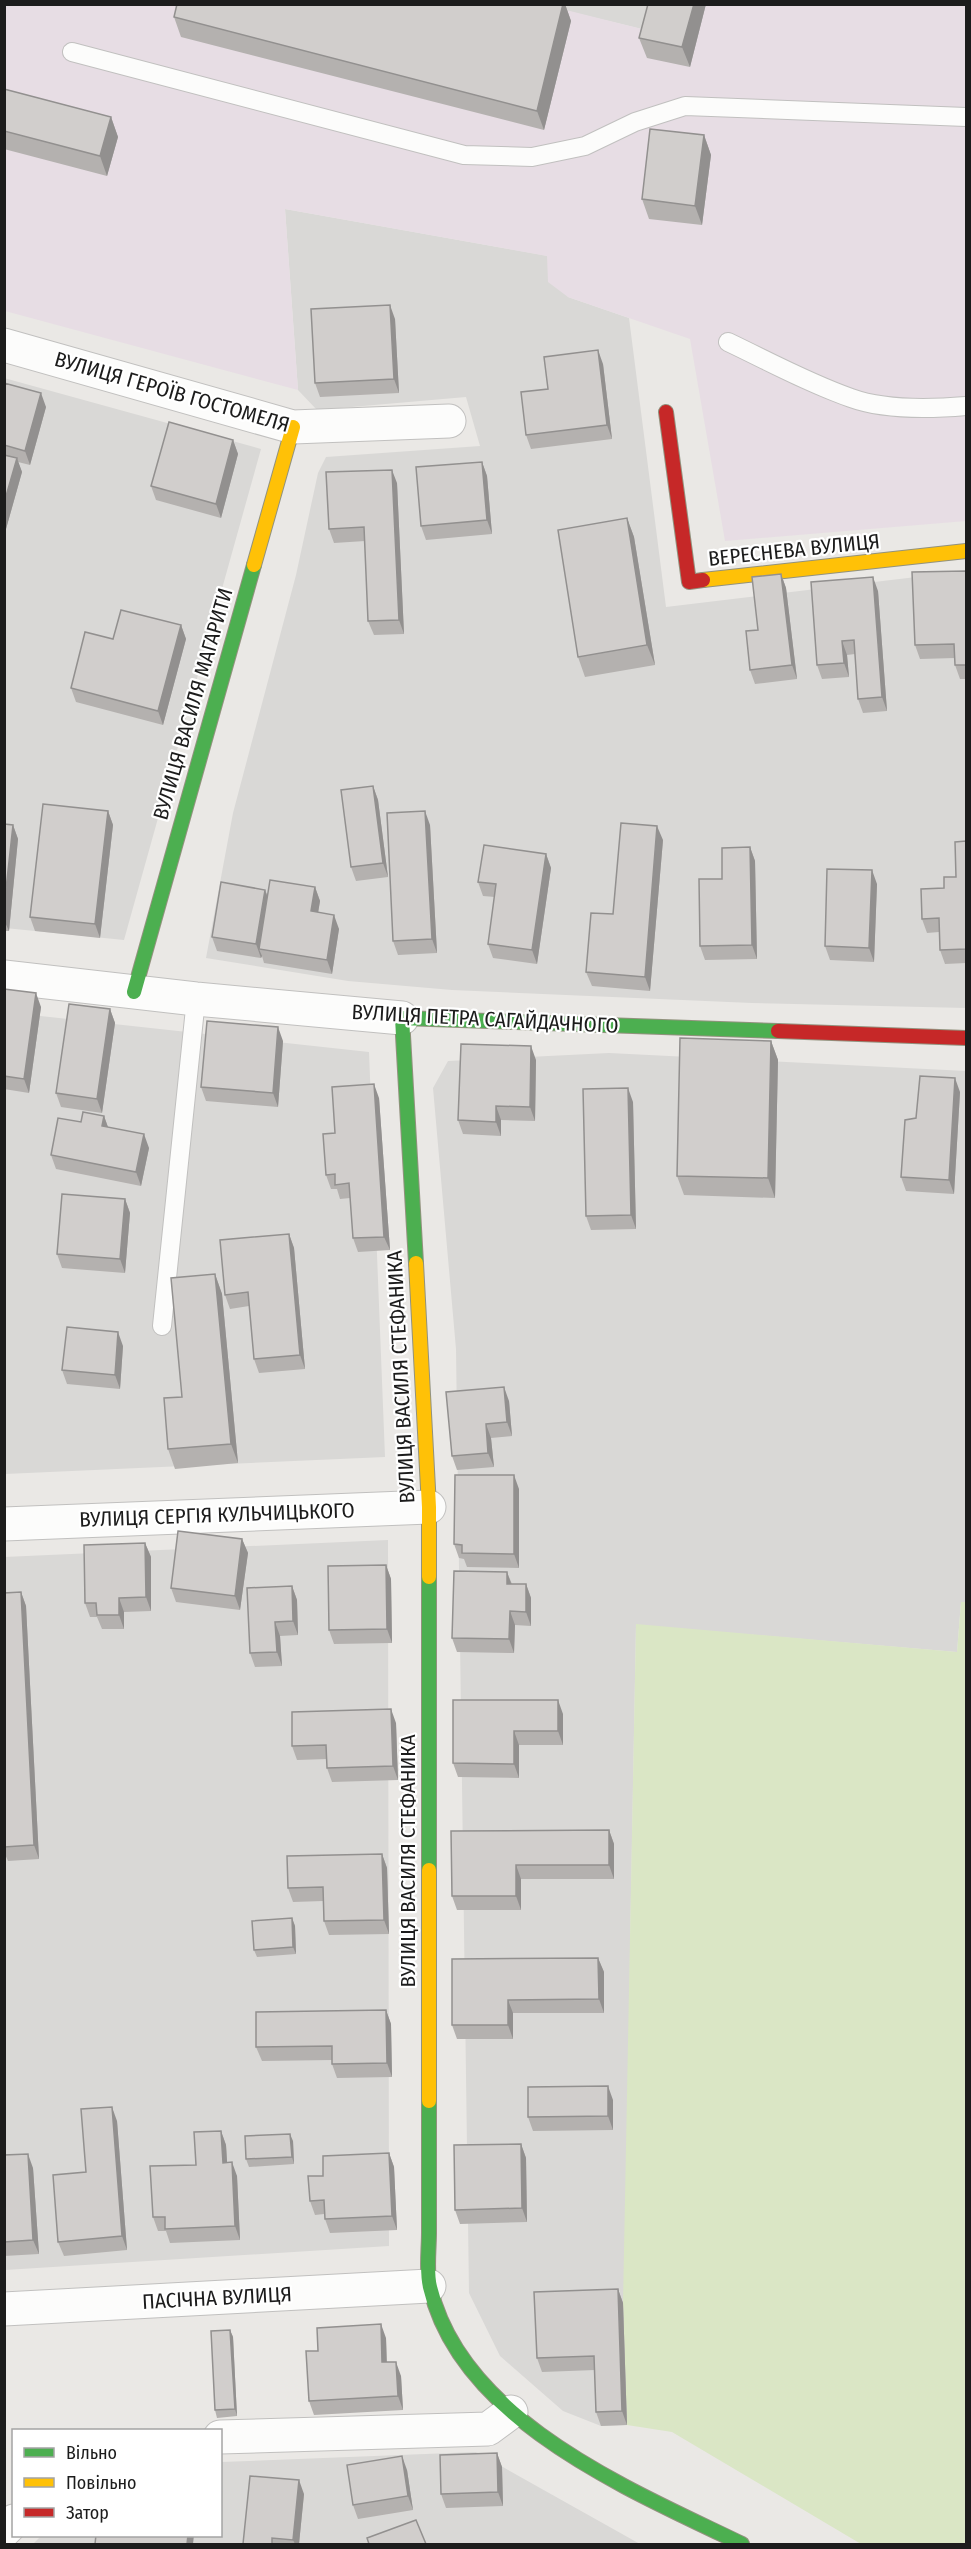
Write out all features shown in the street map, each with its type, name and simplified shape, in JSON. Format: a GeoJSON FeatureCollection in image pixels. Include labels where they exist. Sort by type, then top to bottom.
{"type":"FeatureCollection","features":[{"type":"Feature","properties":{"kind":"street","name":"ВУЛИЦЯ ГЕРОЇВ ГОСТОМЕЛЯ"},"geometry":{"type":"LineString","coordinates":[[4,345],[293,427],[449,421]]}},
{"type":"Feature","properties":{"kind":"street","name":"ВЕРЕСНЕВА ВУЛИЦЯ"},"geometry":{"type":"LineString","coordinates":[[666,412],[689,582],[966,551]]}},
{"type":"Feature","properties":{"kind":"street","name":"ВУЛИЦЯ ВАСИЛЯ МАГАРИТИ"},"geometry":{"type":"LineString","coordinates":[[134,992],[293,427]]}},
{"type":"Feature","properties":{"kind":"street","name":"ВУЛИЦЯ ПЕТРА САГАЙДАЧНОГО"},"geometry":{"type":"LineString","coordinates":[[4,977],[196,999],[402,1018],[966,1038]]}},
{"type":"Feature","properties":{"kind":"street","name":"ВУЛИЦЯ ВАСИЛЯ СТЕФАНИКА"},"geometry":{"type":"LineString","coordinates":[[402,1018],[429,1507],[429,2286],[448,2340],[478,2382],[512,2412],[579,2457],[644,2496],[742,2544]]}},
{"type":"Feature","properties":{"kind":"street","name":"ВУЛИЦЯ СЕРГІЯ КУЛЬЧИЦЬКОГО"},"geometry":{"type":"LineString","coordinates":[[4,1524],[429,1507]]}},
{"type":"Feature","properties":{"kind":"street","name":"ПАСІЧНА ВУЛИЦЯ"},"geometry":{"type":"LineString","coordinates":[[4,2309],[429,2286]]}},
{"type":"Feature","properties":{"kind":"street"},"geometry":{"type":"LineString","coordinates":[[222,2437],[488,2429],[512,2412]]}},
{"type":"Feature","properties":{"kind":"lane"},"geometry":{"type":"LineString","coordinates":[[72,52],[464,154],[532,157],[585,146],[635,122],[685,106],[966,117]]}},
{"type":"Feature","properties":{"kind":"lane"},"geometry":{"type":"LineString","coordinates":[[728,342],[799,377],[853,399],[907,408],[966,406]]}},
{"type":"Feature","properties":{"kind":"lane"},"geometry":{"type":"LineString","coordinates":[[162,1326],[196,999]]}},
{"type":"Feature","properties":{"kind":"shaded area"},"geometry":{"type":"Polygon","coordinates":[[[542,4],[646,30],[652,5],[966,5],[966,521],[725,541],[690,339],[568,297],[548,282],[547,256],[285,209],[298,390],[5,311],[4,5],[542,4]]]}},
{"type":"Feature","properties":{"kind":"shaded area"},"geometry":{"type":"Polygon","coordinates":[[[542,5],[652,5],[646,30],[542,5]]]}},
{"type":"Feature","properties":{"kind":"shaded area"},"geometry":{"type":"Polygon","coordinates":[[[285,209],[548,256],[568,297],[629,318],[666,607],[966,571],[966,1008],[752,1003],[452,990],[348,981],[206,958],[233,813],[296,575],[318,473],[326,457],[480,446],[466,397],[317,410],[298,390],[285,209]]]}},
{"type":"Feature","properties":{"kind":"shaded area"},"geometry":{"type":"Polygon","coordinates":[[[4,378],[261,449],[124,940],[5,928],[4,378]]]}},
{"type":"Feature","properties":{"kind":"shaded area"},"geometry":{"type":"Polygon","coordinates":[[[4,1012],[369,1052],[385,1457],[5,1474],[4,1012]]]}},
{"type":"Feature","properties":{"kind":"shaded area"},"geometry":{"type":"Polygon","coordinates":[[[609,1053],[966,1071],[966,1602],[961,1602],[957,1652],[636,1625],[630,1949],[627,2425],[601,2426],[563,2411],[500,2356],[469,2293],[456,1349],[433,1088],[448,1061],[609,1053]]]}},
{"type":"Feature","properties":{"kind":"shaded area"},"geometry":{"type":"Polygon","coordinates":[[[388,1540],[389,2246],[5,2270],[4,1557],[388,1540]]]}},
{"type":"Feature","properties":{"kind":"shaded area"},"geometry":{"type":"Polygon","coordinates":[[[476,2452],[640,2544],[33,2544],[40,2537],[222,2537],[222,2462],[476,2452]]]}},
{"type":"Feature","properties":{"kind":"green space"},"geometry":{"type":"Polygon","coordinates":[[[961,1602],[966,1602],[966,2544],[861,2544],[672,2432],[627,2425],[623,2303],[636,1624],[957,1652],[961,1602]]]}},
{"type":"Feature","properties":{"kind":"building"},"geometry":{"type":"Polygon","coordinates":[[[177,4],[563,4],[537,111],[174,17],[177,4]]]}},
{"type":"Feature","properties":{"kind":"building"},"geometry":{"type":"Polygon","coordinates":[[[648,4],[694,4],[682,47],[639,38],[648,4]]]}},
{"type":"Feature","properties":{"kind":"building"},"geometry":{"type":"Polygon","coordinates":[[[4,89],[111,117],[100,156],[4,131],[4,89]]]}},
{"type":"Feature","properties":{"kind":"building"},"geometry":{"type":"Polygon","coordinates":[[[650,129],[704,135],[695,206],[642,199],[650,129]]]}},
{"type":"Feature","properties":{"kind":"building"},"geometry":{"type":"Polygon","coordinates":[[[390,305],[394,379],[315,383],[311,309],[390,305]]]}},
{"type":"Feature","properties":{"kind":"building"},"geometry":{"type":"Polygon","coordinates":[[[598,350],[607,425],[526,435],[521,392],[548,389],[544,357],[598,350]]]}},
{"type":"Feature","properties":{"kind":"building"},"geometry":{"type":"Polygon","coordinates":[[[4,383],[41,393],[25,451],[4,445],[4,383]]]}},
{"type":"Feature","properties":{"kind":"building"},"geometry":{"type":"Polygon","coordinates":[[[169,422],[233,440],[216,504],[151,486],[169,422]]]}},
{"type":"Feature","properties":{"kind":"building"},"geometry":{"type":"Polygon","coordinates":[[[4,455],[17,458],[4,503],[4,455]]]}},
{"type":"Feature","properties":{"kind":"building"},"geometry":{"type":"Polygon","coordinates":[[[482,462],[487,520],[421,526],[416,467],[482,462]]]}},
{"type":"Feature","properties":{"kind":"building"},"geometry":{"type":"Polygon","coordinates":[[[392,470],[399,620],[368,621],[364,527],[329,529],[326,472],[392,470]]]}},
{"type":"Feature","properties":{"kind":"building"},"geometry":{"type":"Polygon","coordinates":[[[627,518],[647,645],[578,657],[558,530],[627,518]]]}},
{"type":"Feature","properties":{"kind":"building"},"geometry":{"type":"Polygon","coordinates":[[[966,571],[966,665],[955,665],[954,644],[915,645],[912,572],[966,571]]]}},
{"type":"Feature","properties":{"kind":"building"},"geometry":{"type":"Polygon","coordinates":[[[781,574],[792,665],[750,670],[746,631],[758,630],[752,577],[781,574]]]}},
{"type":"Feature","properties":{"kind":"building"},"geometry":{"type":"Polygon","coordinates":[[[873,577],[882,697],[858,699],[854,640],[842,641],[844,663],[817,665],[811,582],[873,577]]]}},
{"type":"Feature","properties":{"kind":"building"},"geometry":{"type":"Polygon","coordinates":[[[121,610],[181,625],[158,711],[71,688],[85,632],[113,639],[121,610]]]}},
{"type":"Feature","properties":{"kind":"building"},"geometry":{"type":"Polygon","coordinates":[[[373,786],[383,863],[351,867],[341,790],[373,786]]]}},
{"type":"Feature","properties":{"kind":"building"},"geometry":{"type":"Polygon","coordinates":[[[43,804],[108,811],[95,924],[30,917],[43,804]]]}},
{"type":"Feature","properties":{"kind":"building"},"geometry":{"type":"Polygon","coordinates":[[[425,811],[432,939],[393,941],[387,813],[425,811]]]}},
{"type":"Feature","properties":{"kind":"building"},"geometry":{"type":"Polygon","coordinates":[[[621,823],[657,826],[645,977],[586,972],[591,913],[613,914],[621,823]]]}},
{"type":"Feature","properties":{"kind":"building"},"geometry":{"type":"Polygon","coordinates":[[[4,824],[13,825],[4,907],[4,824]]]}},
{"type":"Feature","properties":{"kind":"building"},"geometry":{"type":"Polygon","coordinates":[[[966,841],[966,949],[940,950],[939,918],[922,919],[921,889],[944,888],[944,877],[956,877],[955,842],[966,841]]]}},
{"type":"Feature","properties":{"kind":"building"},"geometry":{"type":"Polygon","coordinates":[[[484,845],[546,854],[532,950],[488,944],[496,884],[478,882],[484,845]]]}},
{"type":"Feature","properties":{"kind":"building"},"geometry":{"type":"Polygon","coordinates":[[[750,847],[752,945],[700,946],[699,879],[722,879],[722,848],[750,847]]]}},
{"type":"Feature","properties":{"kind":"building"},"geometry":{"type":"Polygon","coordinates":[[[827,869],[872,870],[869,948],[825,946],[827,869]]]}},
{"type":"Feature","properties":{"kind":"building"},"geometry":{"type":"Polygon","coordinates":[[[270,880],[315,887],[311,911],[334,915],[327,960],[259,949],[270,880]]]}},
{"type":"Feature","properties":{"kind":"building"},"geometry":{"type":"Polygon","coordinates":[[[221,882],[265,890],[256,944],[212,937],[221,882]]]}},
{"type":"Feature","properties":{"kind":"building"},"geometry":{"type":"Polygon","coordinates":[[[4,989],[36,993],[24,1079],[4,1076],[4,989]]]}},
{"type":"Feature","properties":{"kind":"building"},"geometry":{"type":"Polygon","coordinates":[[[69,1004],[110,1009],[97,1099],[56,1093],[69,1004]]]}},
{"type":"Feature","properties":{"kind":"building"},"geometry":{"type":"Polygon","coordinates":[[[207,1021],[278,1027],[273,1093],[201,1087],[207,1021]]]}},
{"type":"Feature","properties":{"kind":"building"},"geometry":{"type":"Polygon","coordinates":[[[680,1038],[771,1041],[768,1178],[677,1176],[680,1038]]]}},
{"type":"Feature","properties":{"kind":"building"},"geometry":{"type":"Polygon","coordinates":[[[461,1044],[531,1046],[530,1107],[496,1106],[496,1122],[458,1120],[461,1044]]]}},
{"type":"Feature","properties":{"kind":"building"},"geometry":{"type":"Polygon","coordinates":[[[920,1076],[955,1078],[949,1180],[901,1177],[905,1120],[916,1118],[920,1076]]]}},
{"type":"Feature","properties":{"kind":"building"},"geometry":{"type":"Polygon","coordinates":[[[374,1084],[384,1237],[353,1238],[349,1183],[335,1185],[335,1174],[326,1175],[323,1134],[335,1133],[332,1087],[374,1084]]]}},
{"type":"Feature","properties":{"kind":"building"},"geometry":{"type":"Polygon","coordinates":[[[628,1088],[631,1215],[586,1216],[583,1089],[628,1088]]]}},
{"type":"Feature","properties":{"kind":"building"},"geometry":{"type":"Polygon","coordinates":[[[83,1112],[104,1116],[102,1126],[144,1134],[136,1172],[51,1155],[58,1118],[81,1122],[83,1112]]]}},
{"type":"Feature","properties":{"kind":"building"},"geometry":{"type":"Polygon","coordinates":[[[62,1194],[125,1199],[120,1259],[57,1254],[62,1194]]]}},
{"type":"Feature","properties":{"kind":"building"},"geometry":{"type":"Polygon","coordinates":[[[289,1234],[300,1355],[254,1359],[248,1292],[225,1295],[220,1240],[289,1234]]]}},
{"type":"Feature","properties":{"kind":"building"},"geometry":{"type":"Polygon","coordinates":[[[215,1274],[231,1444],[168,1449],[164,1398],[182,1397],[171,1278],[215,1274]]]}},
{"type":"Feature","properties":{"kind":"building"},"geometry":{"type":"Polygon","coordinates":[[[67,1327],[118,1332],[115,1375],[62,1370],[67,1327]]]}},
{"type":"Feature","properties":{"kind":"building"},"geometry":{"type":"Polygon","coordinates":[[[504,1387],[507,1422],[486,1424],[488,1453],[452,1456],[446,1392],[504,1387]]]}},
{"type":"Feature","properties":{"kind":"building"},"geometry":{"type":"Polygon","coordinates":[[[455,1475],[514,1475],[514,1554],[462,1553],[462,1545],[454,1544],[455,1475]]]}},
{"type":"Feature","properties":{"kind":"building"},"geometry":{"type":"Polygon","coordinates":[[[178,1531],[242,1539],[235,1596],[171,1588],[178,1531]]]}},
{"type":"Feature","properties":{"kind":"building"},"geometry":{"type":"Polygon","coordinates":[[[145,1543],[146,1597],[119,1598],[119,1615],[97,1615],[96,1603],[85,1603],[84,1545],[145,1543]]]}},
{"type":"Feature","properties":{"kind":"building"},"geometry":{"type":"Polygon","coordinates":[[[386,1565],[387,1629],[329,1630],[328,1566],[386,1565]]]}},
{"type":"Feature","properties":{"kind":"building"},"geometry":{"type":"Polygon","coordinates":[[[454,1571],[507,1572],[507,1584],[526,1584],[526,1612],[510,1611],[509,1639],[452,1638],[454,1571]]]}},
{"type":"Feature","properties":{"kind":"building"},"geometry":{"type":"Polygon","coordinates":[[[292,1586],[293,1621],[275,1622],[277,1652],[250,1653],[247,1588],[292,1586]]]}},
{"type":"Feature","properties":{"kind":"building"},"geometry":{"type":"Polygon","coordinates":[[[21,1592],[34,1845],[4,1847],[4,1593],[21,1592]]]}},
{"type":"Feature","properties":{"kind":"building"},"geometry":{"type":"Polygon","coordinates":[[[453,1700],[558,1700],[558,1731],[514,1731],[514,1764],[453,1763],[453,1700]]]}},
{"type":"Feature","properties":{"kind":"building"},"geometry":{"type":"Polygon","coordinates":[[[391,1709],[393,1766],[327,1768],[326,1745],[292,1746],[292,1712],[391,1709]]]}},
{"type":"Feature","properties":{"kind":"building"},"geometry":{"type":"Polygon","coordinates":[[[609,1830],[609,1865],[516,1865],[516,1896],[452,1896],[451,1831],[609,1830]]]}},
{"type":"Feature","properties":{"kind":"building"},"geometry":{"type":"Polygon","coordinates":[[[382,1854],[384,1920],[324,1921],[323,1887],[288,1888],[287,1856],[382,1854]]]}},
{"type":"Feature","properties":{"kind":"building"},"geometry":{"type":"Polygon","coordinates":[[[292,1918],[293,1947],[254,1950],[252,1921],[292,1918]]]}},
{"type":"Feature","properties":{"kind":"building"},"geometry":{"type":"Polygon","coordinates":[[[598,1958],[599,1999],[508,2000],[508,2025],[452,2025],[452,1959],[598,1958]]]}},
{"type":"Feature","properties":{"kind":"building"},"geometry":{"type":"Polygon","coordinates":[[[386,2010],[387,2063],[332,2064],[332,2046],[256,2047],[256,2012],[386,2010]]]}},
{"type":"Feature","properties":{"kind":"building"},"geometry":{"type":"Polygon","coordinates":[[[608,2086],[608,2116],[528,2117],[528,2087],[608,2086]]]}},
{"type":"Feature","properties":{"kind":"building"},"geometry":{"type":"Polygon","coordinates":[[[112,2107],[122,2236],[58,2242],[53,2175],[86,2172],[81,2109],[112,2107]]]}},
{"type":"Feature","properties":{"kind":"building"},"geometry":{"type":"Polygon","coordinates":[[[221,2131],[223,2163],[232,2162],[235,2226],[165,2229],[165,2217],[153,2217],[150,2166],[196,2165],[194,2132],[221,2131]]]}},
{"type":"Feature","properties":{"kind":"building"},"geometry":{"type":"Polygon","coordinates":[[[290,2134],[292,2157],[246,2159],[245,2136],[290,2134]]]}},
{"type":"Feature","properties":{"kind":"building"},"geometry":{"type":"Polygon","coordinates":[[[521,2144],[522,2208],[455,2210],[454,2145],[521,2144]]]}},
{"type":"Feature","properties":{"kind":"building"},"geometry":{"type":"Polygon","coordinates":[[[389,2153],[392,2216],[325,2219],[324,2200],[310,2201],[308,2176],[323,2176],[323,2156],[389,2153]]]}},
{"type":"Feature","properties":{"kind":"building"},"geometry":{"type":"Polygon","coordinates":[[[28,2154],[33,2240],[4,2242],[4,2155],[28,2154]]]}},
{"type":"Feature","properties":{"kind":"building"},"geometry":{"type":"Polygon","coordinates":[[[618,2289],[622,2411],[596,2412],[594,2356],[537,2358],[534,2292],[618,2289]]]}},
{"type":"Feature","properties":{"kind":"building"},"geometry":{"type":"Polygon","coordinates":[[[381,2324],[382,2362],[396,2362],[398,2396],[309,2401],[306,2351],[318,2351],[317,2328],[381,2324]]]}},
{"type":"Feature","properties":{"kind":"building"},"geometry":{"type":"Polygon","coordinates":[[[230,2330],[235,2409],[215,2410],[211,2331],[230,2330]]]}},
{"type":"Feature","properties":{"kind":"building"},"geometry":{"type":"Polygon","coordinates":[[[497,2453],[498,2492],[441,2494],[440,2455],[497,2453]]]}},
{"type":"Feature","properties":{"kind":"building"},"geometry":{"type":"Polygon","coordinates":[[[402,2456],[408,2496],[353,2505],[347,2465],[402,2456]]]}},
{"type":"Feature","properties":{"kind":"building"},"geometry":{"type":"Polygon","coordinates":[[[250,2476],[299,2480],[293,2540],[272,2538],[272,2544],[243,2544],[250,2476]]]}},
{"type":"Feature","properties":{"kind":"building"},"geometry":{"type":"Polygon","coordinates":[[[416,2520],[426,2544],[369,2544],[367,2538],[416,2520]]]}},
{"type":"Feature","properties":{"kind":"building"},"geometry":{"type":"Polygon","coordinates":[[[96,2537],[188,2537],[187,2544],[95,2544],[96,2537]]]}},
{"type":"Feature","properties":{"kind":"traffic: fast"},"geometry":{"type":"LineString","coordinates":[[134,992],[254,565]]}},
{"type":"Feature","properties":{"kind":"traffic: fast"},"geometry":{"type":"LineString","coordinates":[[416,1263],[402,1018],[778,1031]]}},
{"type":"Feature","properties":{"kind":"traffic: fast"},"geometry":{"type":"LineString","coordinates":[[429,1577],[429,1870]]}},
{"type":"Feature","properties":{"kind":"traffic: fast"},"geometry":{"type":"LineString","coordinates":[[429,2101],[428,2267],[430,2287],[448,2334],[476,2376],[513,2413],[556,2446],[651,2500],[742,2544]]}},
{"type":"Feature","properties":{"kind":"traffic: slow"},"geometry":{"type":"LineString","coordinates":[[254,565],[293,427]]}},
{"type":"Feature","properties":{"kind":"traffic: slow"},"geometry":{"type":"LineString","coordinates":[[703,580],[966,551]]}},
{"type":"Feature","properties":{"kind":"traffic: slow"},"geometry":{"type":"LineString","coordinates":[[416,1263],[429,1507],[429,1577]]}},
{"type":"Feature","properties":{"kind":"traffic: slow"},"geometry":{"type":"LineString","coordinates":[[429,1870],[429,2101]]}},
{"type":"Feature","properties":{"kind":"traffic: jam"},"geometry":{"type":"LineString","coordinates":[[666,412],[689,582],[703,580]]}},
{"type":"Feature","properties":{"kind":"traffic: jam"},"geometry":{"type":"LineString","coordinates":[[778,1031],[966,1038]]}}]}
